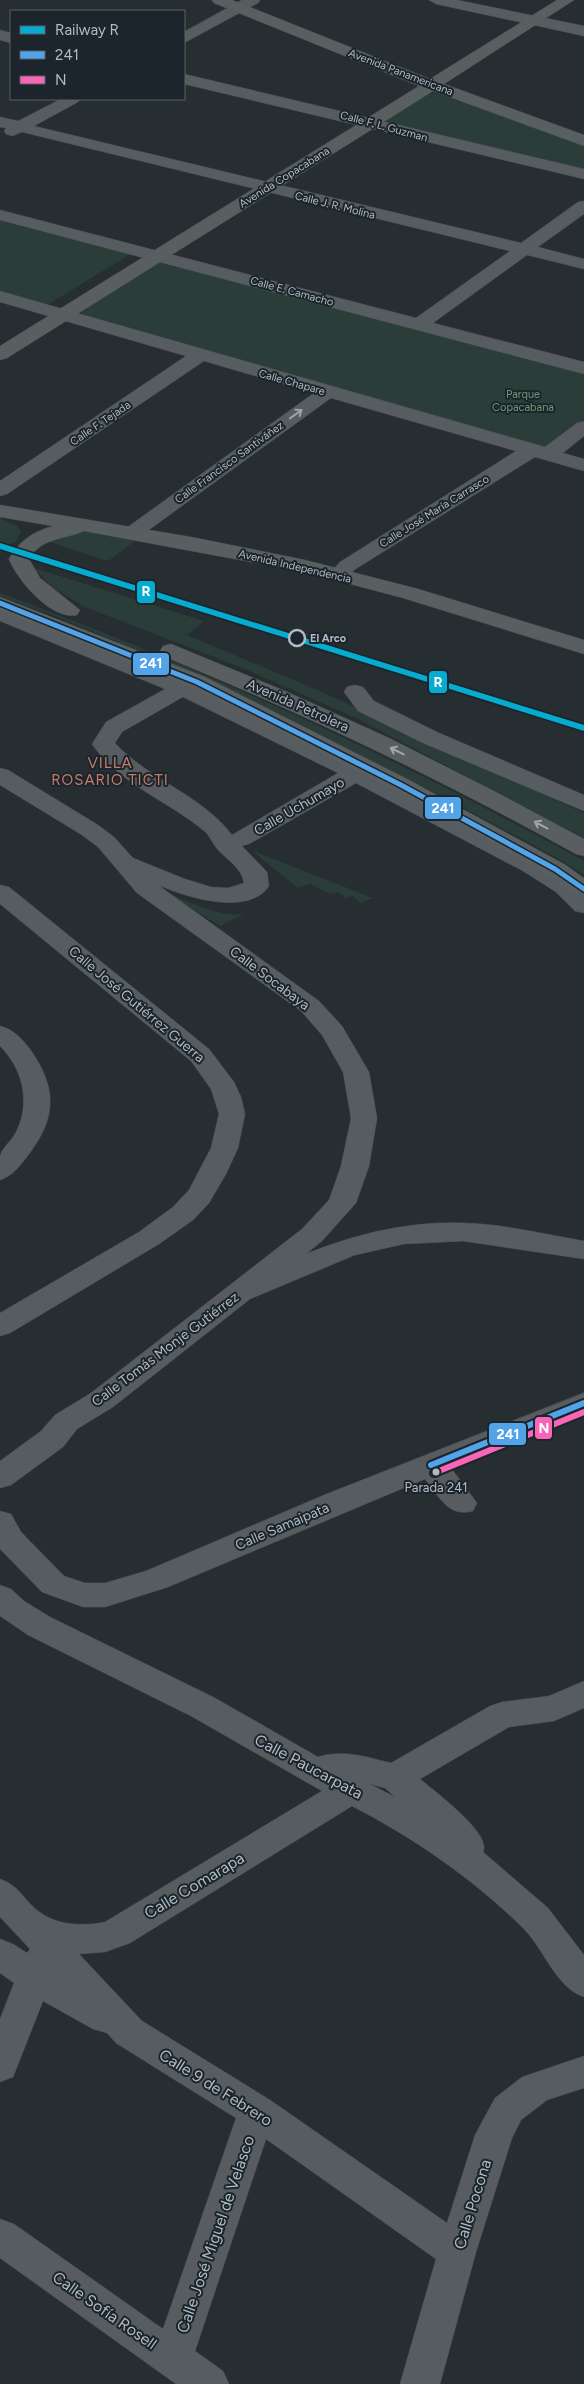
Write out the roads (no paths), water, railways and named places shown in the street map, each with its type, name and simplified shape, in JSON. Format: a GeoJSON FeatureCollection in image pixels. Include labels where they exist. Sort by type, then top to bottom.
{"type":"FeatureCollection","features":[{"type":"Feature","properties":{"kind":"main road","name":"Avenida Panamericana"},"geometry":{"type":"LineString","coordinates":[[219,0],[246,3],[431,80],[584,140]]}},
{"type":"Feature","properties":{"kind":"main road","name":"Avenida Copacabana"},"geometry":{"type":"LineString","coordinates":[[528,19],[552,0]]}},
{"type":"Feature","properties":{"kind":"main road","name":"Avenida Copacabana"},"geometry":{"type":"LineString","coordinates":[[0,354],[57,313],[260,186],[528,19],[567,0]]}},
{"type":"Feature","properties":{"kind":"main road","name":"Avenida Panamericana"},"geometry":{"type":"LineString","coordinates":[[431,80],[584,131]]}},
{"type":"Feature","properties":{"kind":"main road","name":"Avenida Copacabana"},"geometry":{"type":"LineString","coordinates":[[0,342],[57,313]]}},
{"type":"Feature","properties":{"kind":"main road","name":"Avenida Independencia"},"geometry":{"type":"LineString","coordinates":[[0,501],[137,528],[243,553],[343,570],[584,634]]}},
{"type":"Feature","properties":{"kind":"main road","name":"Avenida Independencia"},"geometry":{"type":"LineString","coordinates":[[8,513],[92,526],[137,528]]}},
{"type":"Feature","properties":{"kind":"main road"},"geometry":{"type":"LineString","coordinates":[[0,552],[11,550],[28,536],[27,524],[8,513]]}},
{"type":"Feature","properties":{"kind":"main road"},"geometry":{"type":"LineString","coordinates":[[69,610],[42,591],[29,578],[21,568],[19,559],[28,545],[38,538],[52,533],[92,526]]}},
{"type":"Feature","properties":{"kind":"main road","name":"Avenida Independencia"},"geometry":{"type":"LineString","coordinates":[[343,570],[584,647]]}},
{"type":"Feature","properties":{"kind":"main road","name":"Avenida Petrolera"},"geometry":{"type":"LineString","coordinates":[[0,584],[276,694],[452,778],[584,849]]}},
{"type":"Feature","properties":{"kind":"main road","name":"Avenida Petrolera"},"geometry":{"type":"LineString","coordinates":[[0,603],[194,681],[401,785],[555,869],[584,889]]}},
{"type":"Feature","properties":{"kind":"street"},"geometry":{"type":"LineString","coordinates":[[436,0],[584,31]]}},
{"type":"Feature","properties":{"kind":"street"},"geometry":{"type":"LineString","coordinates":[[185,37],[246,3]]}},
{"type":"Feature","properties":{"kind":"street","name":"Calle F. L. Guzman"},"geometry":{"type":"LineString","coordinates":[[185,79],[584,174]]}},
{"type":"Feature","properties":{"kind":"street"},"geometry":{"type":"LineString","coordinates":[[0,138],[70,100]]}},
{"type":"Feature","properties":{"kind":"street","name":"Calle J. R. Molina"},"geometry":{"type":"LineString","coordinates":[[0,122],[584,264]]}},
{"type":"Feature","properties":{"kind":"street"},"geometry":{"type":"LineString","coordinates":[[420,324],[584,206]]}},
{"type":"Feature","properties":{"kind":"street","name":"Calle E. Camacho"},"geometry":{"type":"LineString","coordinates":[[0,215],[584,368]]}},
{"type":"Feature","properties":{"kind":"street","name":"Calle Chapare"},"geometry":{"type":"LineString","coordinates":[[0,296],[584,465]]}},
{"type":"Feature","properties":{"kind":"street","name":"Calle F. Tejada"},"geometry":{"type":"LineString","coordinates":[[0,490],[200,355]]}},
{"type":"Feature","properties":{"kind":"street","name":"Calle Francisco Santiváñez"},"geometry":{"type":"LineString","coordinates":[[137,528],[327,392]]}},
{"type":"Feature","properties":{"kind":"street","name":"Calle José María Carrasco"},"geometry":{"type":"LineString","coordinates":[[343,570],[540,452],[584,428]]}},
{"type":"Feature","properties":{"kind":"street"},"geometry":{"type":"LineString","coordinates":[[0,614],[120,661],[182,688],[356,773],[555,881],[584,906]]}},
{"type":"Feature","properties":{"kind":"street"},"geometry":{"type":"LineString","coordinates":[[123,862],[161,878],[210,894],[225,896],[249,892],[256,886],[255,872],[226,844],[212,826],[144,779],[114,756],[103,744],[114,727],[182,688]]}},
{"type":"Feature","properties":{"kind":"street"},"geometry":{"type":"LineString","coordinates":[[355,692],[366,706],[431,738],[584,804]]}},
{"type":"Feature","properties":{"kind":"street","name":"Calle Uchumayo"},"geometry":{"type":"LineString","coordinates":[[241,839],[356,773]]}},
{"type":"Feature","properties":{"kind":"street","name":"Calle Socabaya"},"geometry":{"type":"LineString","coordinates":[[0,775],[90,830],[106,842],[146,888],[310,1006],[332,1032],[356,1072],[364,1118],[355,1166],[342,1203],[312,1235],[240,1292]]}},
{"type":"Feature","properties":{"kind":"street","name":"Calle José Gutiérrez Guerra"},"geometry":{"type":"LineString","coordinates":[[0,892],[200,1055],[215,1071],[226,1094],[232,1116],[224,1147],[208,1184],[194,1203],[170,1224],[0,1326]]}},
{"type":"Feature","properties":{"kind":"street"},"geometry":{"type":"LineString","coordinates":[[0,1034],[11,1040],[35,1077],[40,1097],[35,1122],[21,1150],[0,1171]]}},
{"type":"Feature","properties":{"kind":"street","name":"Calle Tomás Monje Gutiérrez"},"geometry":{"type":"LineString","coordinates":[[0,1477],[52,1439],[66,1422],[117,1388],[240,1292],[347,1248],[404,1235],[462,1232],[584,1250]]}},
{"type":"Feature","properties":{"kind":"street","name":"Calle Samaipata"},"geometry":{"type":"LineString","coordinates":[[0,1522],[10,1540],[53,1584],[83,1595],[105,1594],[157,1579],[584,1403]]}},
{"type":"Feature","properties":{"kind":"street"},"geometry":{"type":"LineString","coordinates":[[431,1465],[462,1504]]}},
{"type":"Feature","properties":{"kind":"street","name":"Calle Paucarpata"},"geometry":{"type":"LineString","coordinates":[[0,1597],[39,1626],[203,1707],[320,1774],[404,1816],[465,1857],[573,1952],[584,1982]]}},
{"type":"Feature","properties":{"kind":"street"},"geometry":{"type":"LineString","coordinates":[[395,1777],[502,1715],[554,1708],[584,1694]]}},
{"type":"Feature","properties":{"kind":"street"},"geometry":{"type":"LineString","coordinates":[[320,1774],[328,1767],[357,1768],[395,1777],[460,1834],[469,1847],[465,1857]]}},
{"type":"Feature","properties":{"kind":"street","name":"Calle Comarapa"},"geometry":{"type":"LineString","coordinates":[[38,1934],[76,1941],[102,1939],[117,1933],[351,1790]]}},
{"type":"Feature","properties":{"kind":"street","name":"Calle 9 de Febrero"},"geometry":{"type":"LineString","coordinates":[[0,1893],[129,2032],[257,2111],[457,2252]]}},
{"type":"Feature","properties":{"kind":"street"},"geometry":{"type":"LineString","coordinates":[[0,2066],[34,1978],[38,1934]]}},
{"type":"Feature","properties":{"kind":"street"},"geometry":{"type":"LineString","coordinates":[[0,1954],[34,1978],[129,2032]]}},
{"type":"Feature","properties":{"kind":"street","name":"Calle Pocona"},"geometry":{"type":"LineString","coordinates":[[420,2384],[457,2252],[494,2135],[508,2109],[535,2088],[584,2072]]}},
{"type":"Feature","properties":{"kind":"street","name":"Calle José Miguel de Velasco"},"geometry":{"type":"LineString","coordinates":[[173,2358],[257,2111]]}},
{"type":"Feature","properties":{"kind":"street","name":"Calle Sofía Rosell"},"geometry":{"type":"LineString","coordinates":[[0,2236],[209,2384]]}},
{"type":"Feature","properties":{"kind":"rail line","name":"R"},"geometry":{"type":"LineString","coordinates":[[0,546],[584,728]]}},
{"type":"Feature","properties":{"kind":"place","name":"El Arco"},"geometry":{"type":"Point","coordinates":[297,638]}},
{"type":"Feature","properties":{"kind":"place","name":"Parada 241"},"geometry":{"type":"Point","coordinates":[436,1472]}},
{"type":"Feature","properties":{"kind":"district","name":"VILLA ROSARIO TICTI"},"geometry":{"type":"Point","coordinates":[110,772]}},
{"type":"Feature","properties":{"kind":"park label","name":"Parque Copacabana"},"geometry":{"type":"Point","coordinates":[523,400]}}]}
